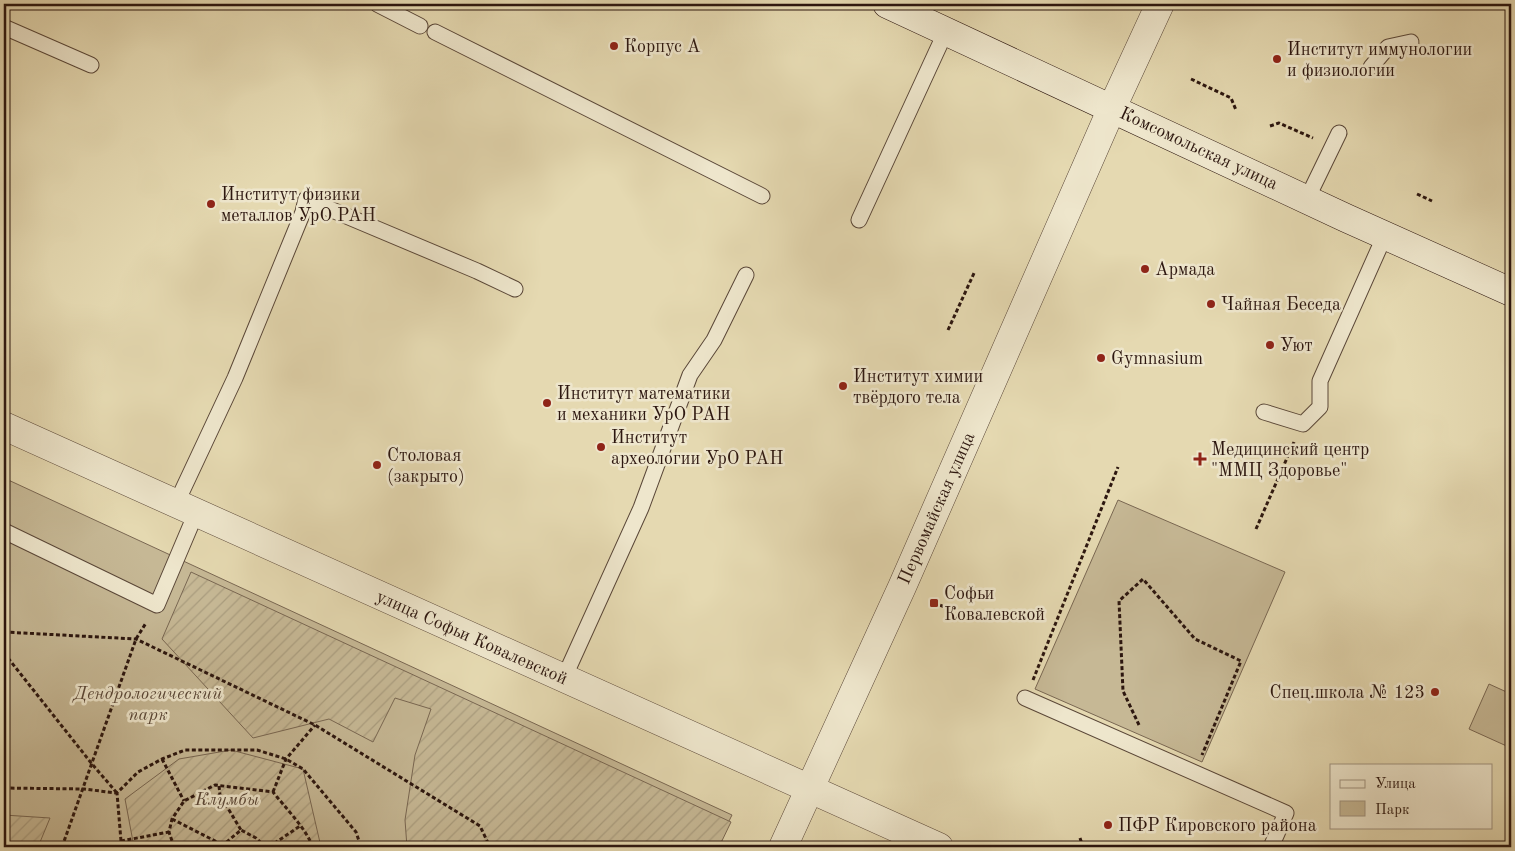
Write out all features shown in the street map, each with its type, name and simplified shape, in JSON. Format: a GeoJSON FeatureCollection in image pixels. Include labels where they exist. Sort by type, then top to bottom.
{"type":"FeatureCollection","features":[{"type":"Feature","properties":{"kind":"street","name":"Комсомольская улица"},"geometry":{"type":"LineString","coordinates":[[887,4],[1511,292]]}},
{"type":"Feature","properties":{"kind":"street","name":"Первомайская улица"},"geometry":{"type":"LineString","coordinates":[[783,847],[906,578],[1112,108],[1160,4]]}},
{"type":"Feature","properties":{"kind":"street","name":"улица Софьи Ковалевской"},"geometry":{"type":"LineString","coordinates":[[4,426],[939,847]]}},
{"type":"Feature","properties":{"kind":"lane"},"geometry":{"type":"LineString","coordinates":[[377,4],[420,26]]}},
{"type":"Feature","properties":{"kind":"lane"},"geometry":{"type":"LineString","coordinates":[[4,27],[91,65]]}},
{"type":"Feature","properties":{"kind":"lane"},"geometry":{"type":"LineString","coordinates":[[859,220],[946,31]]}},
{"type":"Feature","properties":{"kind":"lane"},"geometry":{"type":"LineString","coordinates":[[434,32],[762,196]]}},
{"type":"Feature","properties":{"kind":"lane"},"geometry":{"type":"LineString","coordinates":[[1371,67],[1388,46],[1411,42]]}},
{"type":"Feature","properties":{"kind":"lane"},"geometry":{"type":"LineString","coordinates":[[1307,199],[1339,134]]}},
{"type":"Feature","properties":{"kind":"lane"},"geometry":{"type":"LineString","coordinates":[[4,531],[157,604],[186,508],[306,199],[477,271],[515,289]]}},
{"type":"Feature","properties":{"kind":"lane"},"geometry":{"type":"LineString","coordinates":[[1264,412],[1303,424],[1320,407],[1320,381],[1385,235]]}},
{"type":"Feature","properties":{"kind":"lane"},"geometry":{"type":"LineString","coordinates":[[564,678],[641,508],[690,375],[714,340],[746,275]]}},
{"type":"Feature","properties":{"kind":"lane"},"geometry":{"type":"LineString","coordinates":[[1025,698],[1286,813],[1271,847]]}},
{"type":"Feature","properties":{"kind":"path"},"geometry":{"type":"LineString","coordinates":[[1191,79],[1231,98],[1236,110]]}},
{"type":"Feature","properties":{"kind":"path"},"geometry":{"type":"LineString","coordinates":[[1270,126],[1279,123],[1320,141]]}},
{"type":"Feature","properties":{"kind":"path"},"geometry":{"type":"LineString","coordinates":[[1417,194],[1432,201]]}},
{"type":"Feature","properties":{"kind":"path"},"geometry":{"type":"LineString","coordinates":[[948,330],[975,271]]}},
{"type":"Feature","properties":{"kind":"path"},"geometry":{"type":"LineString","coordinates":[[1256,529],[1303,424]]}},
{"type":"Feature","properties":{"kind":"path"},"geometry":{"type":"LineString","coordinates":[[1025,698],[1118,467]]}},
{"type":"Feature","properties":{"kind":"path"},"geometry":{"type":"LineString","coordinates":[[1153,755],[1123,691],[1119,601],[1143,579],[1195,639],[1240,661],[1195,773]]}},
{"type":"Feature","properties":{"kind":"path"},"geometry":{"type":"LineString","coordinates":[[934,602],[945,607]]}},
{"type":"Feature","properties":{"kind":"path"},"geometry":{"type":"LineString","coordinates":[[62,847],[136,639],[157,604]]}},
{"type":"Feature","properties":{"kind":"path"},"geometry":{"type":"LineString","coordinates":[[4,632],[136,639],[315,725],[480,826],[490,847]]}},
{"type":"Feature","properties":{"kind":"path"},"geometry":{"type":"LineString","coordinates":[[4,654],[117,793],[123,847]]}},
{"type":"Feature","properties":{"kind":"path"},"geometry":{"type":"LineString","coordinates":[[273,792],[286,760],[315,725]]}},
{"type":"Feature","properties":{"kind":"path"},"geometry":{"type":"LineString","coordinates":[[117,793],[138,772],[162,759],[185,750],[257,750],[286,760],[303,769],[356,832],[361,847]]}},
{"type":"Feature","properties":{"kind":"path"},"geometry":{"type":"LineString","coordinates":[[162,759],[184,801]]}},
{"type":"Feature","properties":{"kind":"path"},"geometry":{"type":"LineString","coordinates":[[174,847],[169,832],[172,819],[184,801],[215,785],[273,792],[300,826],[312,847]]}},
{"type":"Feature","properties":{"kind":"path"},"geometry":{"type":"LineString","coordinates":[[219,786],[220,795],[241,830],[256,838],[267,847],[300,826]]}},
{"type":"Feature","properties":{"kind":"path"},"geometry":{"type":"LineString","coordinates":[[4,788],[84,789],[117,793]]}},
{"type":"Feature","properties":{"kind":"path"},"geometry":{"type":"LineString","coordinates":[[172,819],[223,846],[241,830]]}},
{"type":"Feature","properties":{"kind":"path"},"geometry":{"type":"LineString","coordinates":[[121,840],[169,832]]}},
{"type":"Feature","properties":{"kind":"path"},"geometry":{"type":"LineString","coordinates":[[1080,838],[1082,847]]}},
{"type":"Feature","properties":{"kind":"green space","name":"Дендрологический парк"},"geometry":{"type":"Polygon","coordinates":[[[4,478],[732,815],[716,847],[4,847],[4,478]]]}},
{"type":"Feature","properties":{"kind":"green space"},"geometry":{"type":"Polygon","coordinates":[[[1118,500],[1285,572],[1202,762],[1035,689],[1118,500]]]}},
{"type":"Feature","properties":{"kind":"green space"},"geometry":{"type":"Polygon","coordinates":[[[191,572],[731,822],[719,847],[407,847],[405,820],[415,755],[431,709],[395,698],[373,742],[329,719],[253,738],[162,639],[191,572]]]}},
{"type":"Feature","properties":{"kind":"green space"},"geometry":{"type":"Polygon","coordinates":[[[1489,684],[1511,694],[1511,748],[1469,729],[1489,684]]]}},
{"type":"Feature","properties":{"kind":"green space","name":"Клумбы"},"geometry":{"type":"Polygon","coordinates":[[[231,750],[303,769],[321,847],[134,847],[125,799],[179,759],[231,750]]]}},
{"type":"Feature","properties":{"kind":"green space"},"geometry":{"type":"Polygon","coordinates":[[[4,815],[50,818],[38,847],[4,847],[4,815]]]}},
{"type":"Feature","properties":{"kind":"place","name":"Корпус А"},"geometry":{"type":"Point","coordinates":[614,46]}},
{"type":"Feature","properties":{"kind":"place","name":"Институт иммунологии и физиологии"},"geometry":{"type":"Point","coordinates":[1277,59]}},
{"type":"Feature","properties":{"kind":"place","name":"Институт физики металлов УрО РАН"},"geometry":{"type":"Point","coordinates":[211,204]}},
{"type":"Feature","properties":{"kind":"place","name":"Армада"},"geometry":{"type":"Point","coordinates":[1145,269]}},
{"type":"Feature","properties":{"kind":"place","name":"Чайная Беседа"},"geometry":{"type":"Point","coordinates":[1211,304]}},
{"type":"Feature","properties":{"kind":"place","name":"Уют"},"geometry":{"type":"Point","coordinates":[1270,345]}},
{"type":"Feature","properties":{"kind":"place","name":"Gymnasium"},"geometry":{"type":"Point","coordinates":[1101,358]}},
{"type":"Feature","properties":{"kind":"place","name":"Институт химии твёрдого тела"},"geometry":{"type":"Point","coordinates":[843,386]}},
{"type":"Feature","properties":{"kind":"place","name":"Институт математики и механики УрО РАН"},"geometry":{"type":"Point","coordinates":[547,403]}},
{"type":"Feature","properties":{"kind":"place","name":"Институт археологии УрО РАН"},"geometry":{"type":"Point","coordinates":[601,447]}},
{"type":"Feature","properties":{"kind":"place","name":"Медицинский центр \"ММЦ Здоровье\""},"geometry":{"type":"Point","coordinates":[1200,459]}},
{"type":"Feature","properties":{"kind":"place","name":"Столовая (закрыто)"},"geometry":{"type":"Point","coordinates":[377,465]}},
{"type":"Feature","properties":{"kind":"place","name":"Софьи Ковалевской"},"geometry":{"type":"Point","coordinates":[934,603]}},
{"type":"Feature","properties":{"kind":"place","name":"Спец.школа № 123"},"geometry":{"type":"Point","coordinates":[1435,692]}},
{"type":"Feature","properties":{"kind":"place","name":"ПФР Кировского района"},"geometry":{"type":"Point","coordinates":[1108,825]}}]}
